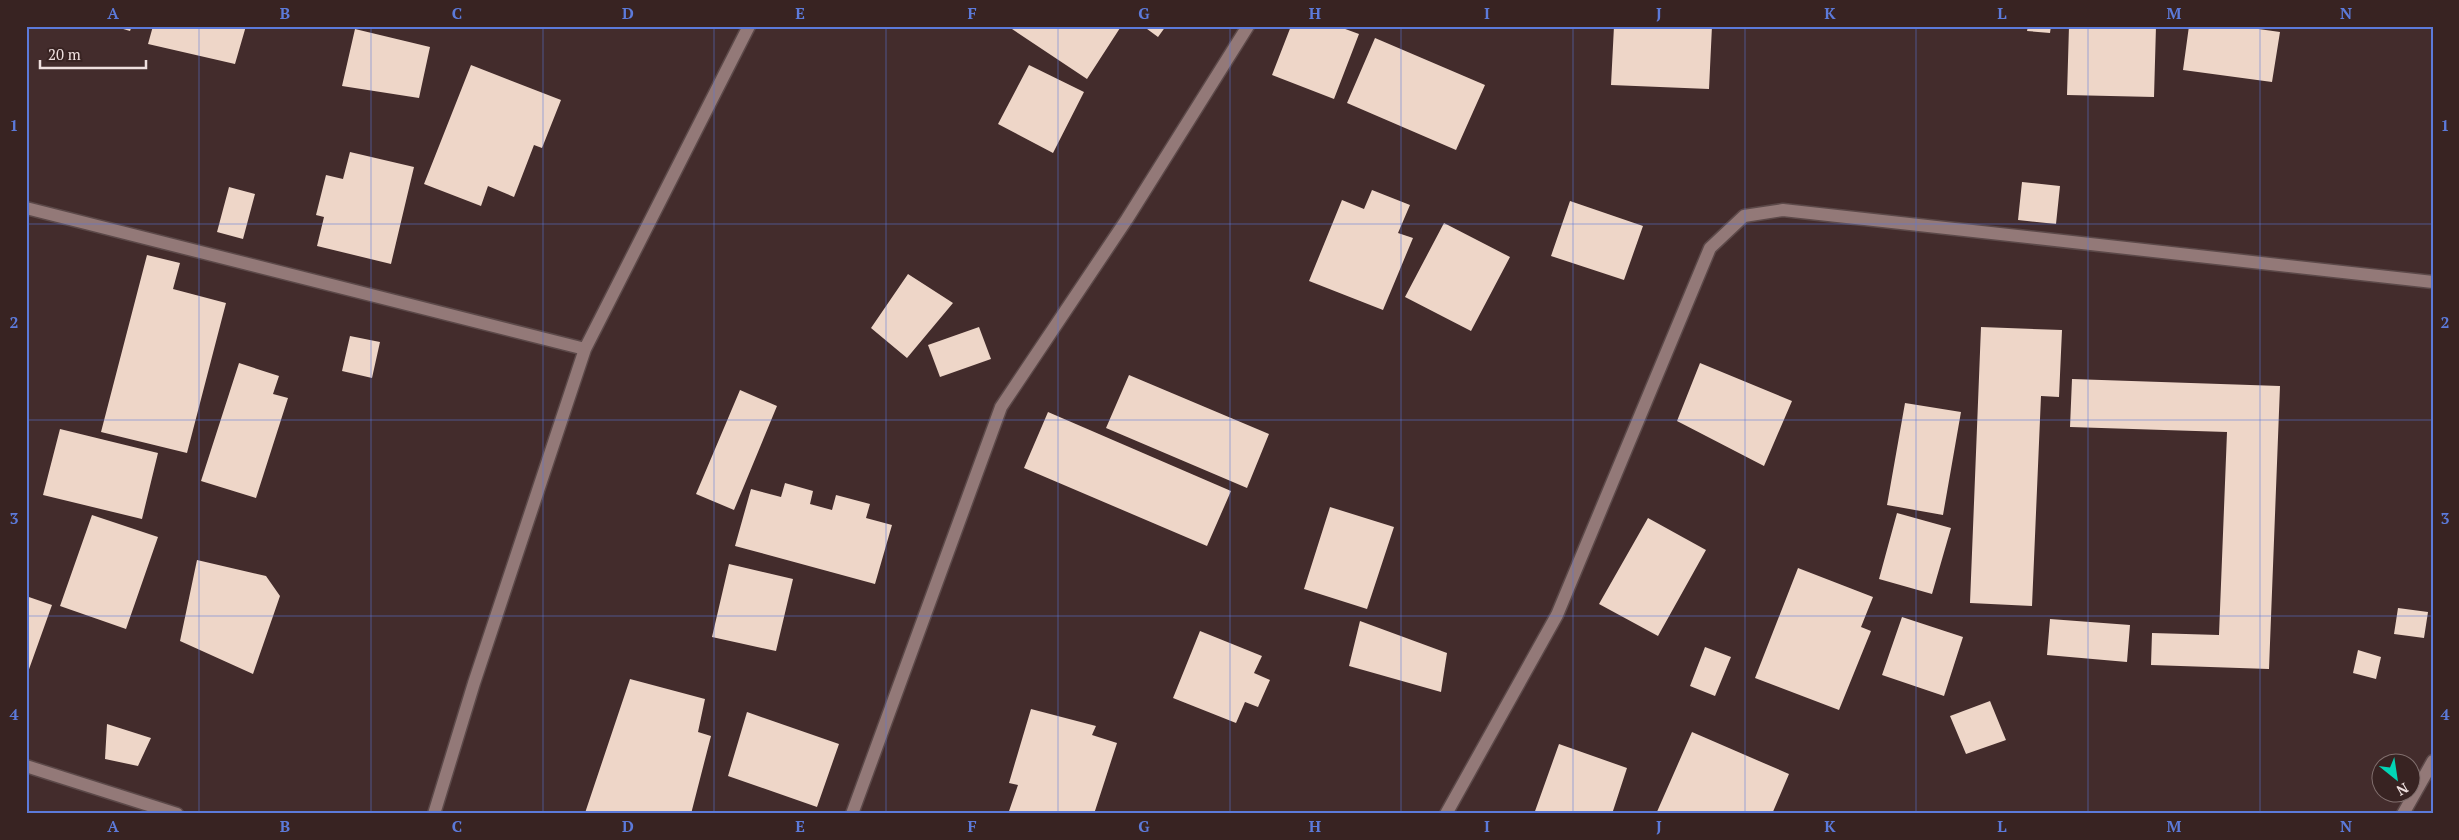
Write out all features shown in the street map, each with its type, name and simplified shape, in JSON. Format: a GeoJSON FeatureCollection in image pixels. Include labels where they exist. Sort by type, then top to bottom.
{"type":"FeatureCollection","features":[{"type":"Feature","properties":{"kind":"street"},"geometry":{"type":"LineString","coordinates":[[434,814],[474,683],[585,349],[749,26]]}},
{"type":"Feature","properties":{"kind":"street"},"geometry":{"type":"LineString","coordinates":[[852,814],[1001,407],[1127,219],[1248,26]]}},
{"type":"Feature","properties":{"kind":"street"},"geometry":{"type":"LineString","coordinates":[[26,208],[585,349]]}},
{"type":"Feature","properties":{"kind":"street"},"geometry":{"type":"LineString","coordinates":[[1446,814],[1557,615],[1710,248],[1744,216],[1783,210],[2433,282]]}},
{"type":"Feature","properties":{"kind":"street"},"geometry":{"type":"LineString","coordinates":[[2403,814],[2433,761]]}},
{"type":"Feature","properties":{"kind":"street"},"geometry":{"type":"LineString","coordinates":[[26,766],[177,814]]}},
{"type":"Feature","properties":{"kind":"building"},"geometry":{"type":"Polygon","coordinates":[[[113,26],[132,26],[130,31],[113,26]]]}},
{"type":"Feature","properties":{"kind":"building"},"geometry":{"type":"Polygon","coordinates":[[[153,26],[246,26],[235,64],[148,44],[153,26]]]}},
{"type":"Feature","properties":{"kind":"building"},"geometry":{"type":"Polygon","coordinates":[[[1013,26],[1118,26],[1120,28],[1087,79],[1012,29],[1013,26]]]}},
{"type":"Feature","properties":{"kind":"building"},"geometry":{"type":"Polygon","coordinates":[[[1143,26],[1166,26],[1158,37],[1143,26]]]}},
{"type":"Feature","properties":{"kind":"building"},"geometry":{"type":"Polygon","coordinates":[[[1291,26],[1337,26],[1359,34],[1334,99],[1272,75],[1291,26]]]}},
{"type":"Feature","properties":{"kind":"building"},"geometry":{"type":"Polygon","coordinates":[[[1614,26],[1712,26],[1709,89],[1611,85],[1614,26]]]}},
{"type":"Feature","properties":{"kind":"building"},"geometry":{"type":"Polygon","coordinates":[[[2028,26],[2051,26],[2050,33],[2027,31],[2028,26]]]}},
{"type":"Feature","properties":{"kind":"building"},"geometry":{"type":"Polygon","coordinates":[[[2069,26],[2156,26],[2154,97],[2067,95],[2069,26]]]}},
{"type":"Feature","properties":{"kind":"building"},"geometry":{"type":"Polygon","coordinates":[[[2189,26],[2237,26],[2280,32],[2272,82],[2183,70],[2189,26]]]}},
{"type":"Feature","properties":{"kind":"building"},"geometry":{"type":"Polygon","coordinates":[[[355,29],[430,47],[419,98],[342,86],[355,29]]]}},
{"type":"Feature","properties":{"kind":"building"},"geometry":{"type":"Polygon","coordinates":[[[1375,38],[1485,85],[1456,150],[1347,103],[1375,38]]]}},
{"type":"Feature","properties":{"kind":"building"},"geometry":{"type":"Polygon","coordinates":[[[471,65],[561,100],[542,148],[534,145],[514,197],[488,186],[481,206],[424,184],[471,65]]]}},
{"type":"Feature","properties":{"kind":"building"},"geometry":{"type":"Polygon","coordinates":[[[1029,65],[1084,92],[1053,153],[998,124],[1029,65]]]}},
{"type":"Feature","properties":{"kind":"building"},"geometry":{"type":"Polygon","coordinates":[[[350,152],[414,167],[391,264],[317,246],[324,217],[316,215],[326,175],[343,179],[350,152]]]}},
{"type":"Feature","properties":{"kind":"building"},"geometry":{"type":"Polygon","coordinates":[[[2022,182],[2060,186],[2056,224],[2018,220],[2022,182]]]}},
{"type":"Feature","properties":{"kind":"building"},"geometry":{"type":"Polygon","coordinates":[[[229,187],[255,194],[243,239],[217,232],[229,187]]]}},
{"type":"Feature","properties":{"kind":"building"},"geometry":{"type":"Polygon","coordinates":[[[1372,190],[1410,205],[1398,233],[1413,238],[1383,310],[1309,281],[1342,200],[1364,209],[1372,190]]]}},
{"type":"Feature","properties":{"kind":"building"},"geometry":{"type":"Polygon","coordinates":[[[1570,201],[1643,226],[1624,280],[1551,256],[1570,201]]]}},
{"type":"Feature","properties":{"kind":"building"},"geometry":{"type":"Polygon","coordinates":[[[1444,223],[1510,257],[1471,331],[1405,297],[1444,223]]]}},
{"type":"Feature","properties":{"kind":"building"},"geometry":{"type":"Polygon","coordinates":[[[147,255],[180,263],[173,289],[226,303],[187,453],[101,432],[147,255]]]}},
{"type":"Feature","properties":{"kind":"building"},"geometry":{"type":"Polygon","coordinates":[[[908,274],[953,303],[907,358],[871,328],[908,274]]]}},
{"type":"Feature","properties":{"kind":"building"},"geometry":{"type":"Polygon","coordinates":[[[979,327],[991,359],[940,377],[928,345],[979,327]]]}},
{"type":"Feature","properties":{"kind":"building"},"geometry":{"type":"Polygon","coordinates":[[[1981,327],[2062,330],[2059,397],[2041,396],[2032,606],[1970,603],[1981,327]]]}},
{"type":"Feature","properties":{"kind":"building"},"geometry":{"type":"Polygon","coordinates":[[[350,336],[380,342],[372,378],[342,371],[350,336]]]}},
{"type":"Feature","properties":{"kind":"building"},"geometry":{"type":"Polygon","coordinates":[[[239,363],[279,376],[273,394],[288,398],[256,498],[201,481],[239,363]]]}},
{"type":"Feature","properties":{"kind":"building"},"geometry":{"type":"Polygon","coordinates":[[[1700,363],[1792,401],[1764,466],[1677,421],[1700,363]]]}},
{"type":"Feature","properties":{"kind":"building"},"geometry":{"type":"Polygon","coordinates":[[[1129,375],[1269,434],[1247,488],[1106,428],[1129,375]]]}},
{"type":"Feature","properties":{"kind":"building"},"geometry":{"type":"Polygon","coordinates":[[[2072,379],[2280,386],[2269,669],[2151,665],[2152,633],[2219,635],[2227,432],[2070,427],[2072,379]]]}},
{"type":"Feature","properties":{"kind":"building"},"geometry":{"type":"Polygon","coordinates":[[[740,390],[777,406],[734,510],[696,494],[740,390]]]}},
{"type":"Feature","properties":{"kind":"building"},"geometry":{"type":"Polygon","coordinates":[[[1905,403],[1961,412],[1943,515],[1887,505],[1905,403]]]}},
{"type":"Feature","properties":{"kind":"building"},"geometry":{"type":"Polygon","coordinates":[[[1048,412],[1231,491],[1207,546],[1024,468],[1048,412]]]}},
{"type":"Feature","properties":{"kind":"building"},"geometry":{"type":"Polygon","coordinates":[[[60,429],[158,453],[142,519],[43,495],[60,429]]]}},
{"type":"Feature","properties":{"kind":"building"},"geometry":{"type":"Polygon","coordinates":[[[785,483],[813,491],[810,504],[832,510],[836,495],[870,504],[866,518],[892,525],[875,584],[735,546],[751,489],[781,497],[785,483]]]}},
{"type":"Feature","properties":{"kind":"building"},"geometry":{"type":"Polygon","coordinates":[[[1330,507],[1394,527],[1367,609],[1304,589],[1330,507]]]}},
{"type":"Feature","properties":{"kind":"building"},"geometry":{"type":"Polygon","coordinates":[[[1897,513],[1951,528],[1932,594],[1879,579],[1897,513]]]}},
{"type":"Feature","properties":{"kind":"building"},"geometry":{"type":"Polygon","coordinates":[[[92,515],[158,537],[126,629],[60,606],[92,515]]]}},
{"type":"Feature","properties":{"kind":"building"},"geometry":{"type":"Polygon","coordinates":[[[1648,518],[1706,550],[1658,636],[1599,604],[1648,518]]]}},
{"type":"Feature","properties":{"kind":"building"},"geometry":{"type":"Polygon","coordinates":[[[197,560],[266,576],[280,596],[253,674],[180,641],[197,560]]]}},
{"type":"Feature","properties":{"kind":"building"},"geometry":{"type":"Polygon","coordinates":[[[729,564],[793,579],[776,651],[712,637],[729,564]]]}},
{"type":"Feature","properties":{"kind":"building"},"geometry":{"type":"Polygon","coordinates":[[[1798,568],[1873,597],[1861,627],[1871,631],[1839,710],[1755,678],[1798,568]]]}},
{"type":"Feature","properties":{"kind":"building"},"geometry":{"type":"Polygon","coordinates":[[[26,596],[52,605],[28,672],[26,672],[26,596]]]}},
{"type":"Feature","properties":{"kind":"building"},"geometry":{"type":"Polygon","coordinates":[[[2398,608],[2428,612],[2424,638],[2394,634],[2398,608]]]}},
{"type":"Feature","properties":{"kind":"building"},"geometry":{"type":"Polygon","coordinates":[[[1902,617],[1963,637],[1944,696],[1882,675],[1902,617]]]}},
{"type":"Feature","properties":{"kind":"building"},"geometry":{"type":"Polygon","coordinates":[[[2050,619],[2130,625],[2127,662],[2047,655],[2050,619]]]}},
{"type":"Feature","properties":{"kind":"building"},"geometry":{"type":"Polygon","coordinates":[[[1360,621],[1447,653],[1441,692],[1349,666],[1360,621]]]}},
{"type":"Feature","properties":{"kind":"building"},"geometry":{"type":"Polygon","coordinates":[[[1200,631],[1262,656],[1254,673],[1270,680],[1258,707],[1245,702],[1236,723],[1173,698],[1200,631]]]}},
{"type":"Feature","properties":{"kind":"building"},"geometry":{"type":"Polygon","coordinates":[[[1705,647],[1731,657],[1715,696],[1690,686],[1705,647]]]}},
{"type":"Feature","properties":{"kind":"building"},"geometry":{"type":"Polygon","coordinates":[[[2358,650],[2381,657],[2376,679],[2353,673],[2358,650]]]}},
{"type":"Feature","properties":{"kind":"building"},"geometry":{"type":"Polygon","coordinates":[[[630,679],[705,699],[698,732],[711,736],[691,814],[585,813],[630,679]]]}},
{"type":"Feature","properties":{"kind":"building"},"geometry":{"type":"Polygon","coordinates":[[[1990,701],[2006,740],[1966,754],[1950,716],[1990,701]]]}},
{"type":"Feature","properties":{"kind":"building"},"geometry":{"type":"Polygon","coordinates":[[[1031,709],[1096,726],[1092,735],[1117,743],[1094,814],[1008,814],[1018,785],[1009,783],[1031,709]]]}},
{"type":"Feature","properties":{"kind":"building"},"geometry":{"type":"Polygon","coordinates":[[[747,712],[839,744],[817,807],[728,776],[747,712]]]}},
{"type":"Feature","properties":{"kind":"building"},"geometry":{"type":"Polygon","coordinates":[[[107,724],[151,738],[138,766],[105,759],[107,724]]]}},
{"type":"Feature","properties":{"kind":"building"},"geometry":{"type":"Polygon","coordinates":[[[1692,732],[1789,774],[1772,814],[1656,814],[1692,732]]]}},
{"type":"Feature","properties":{"kind":"building"},"geometry":{"type":"Polygon","coordinates":[[[1559,744],[1627,768],[1612,814],[1534,814],[1559,744]]]}}]}
